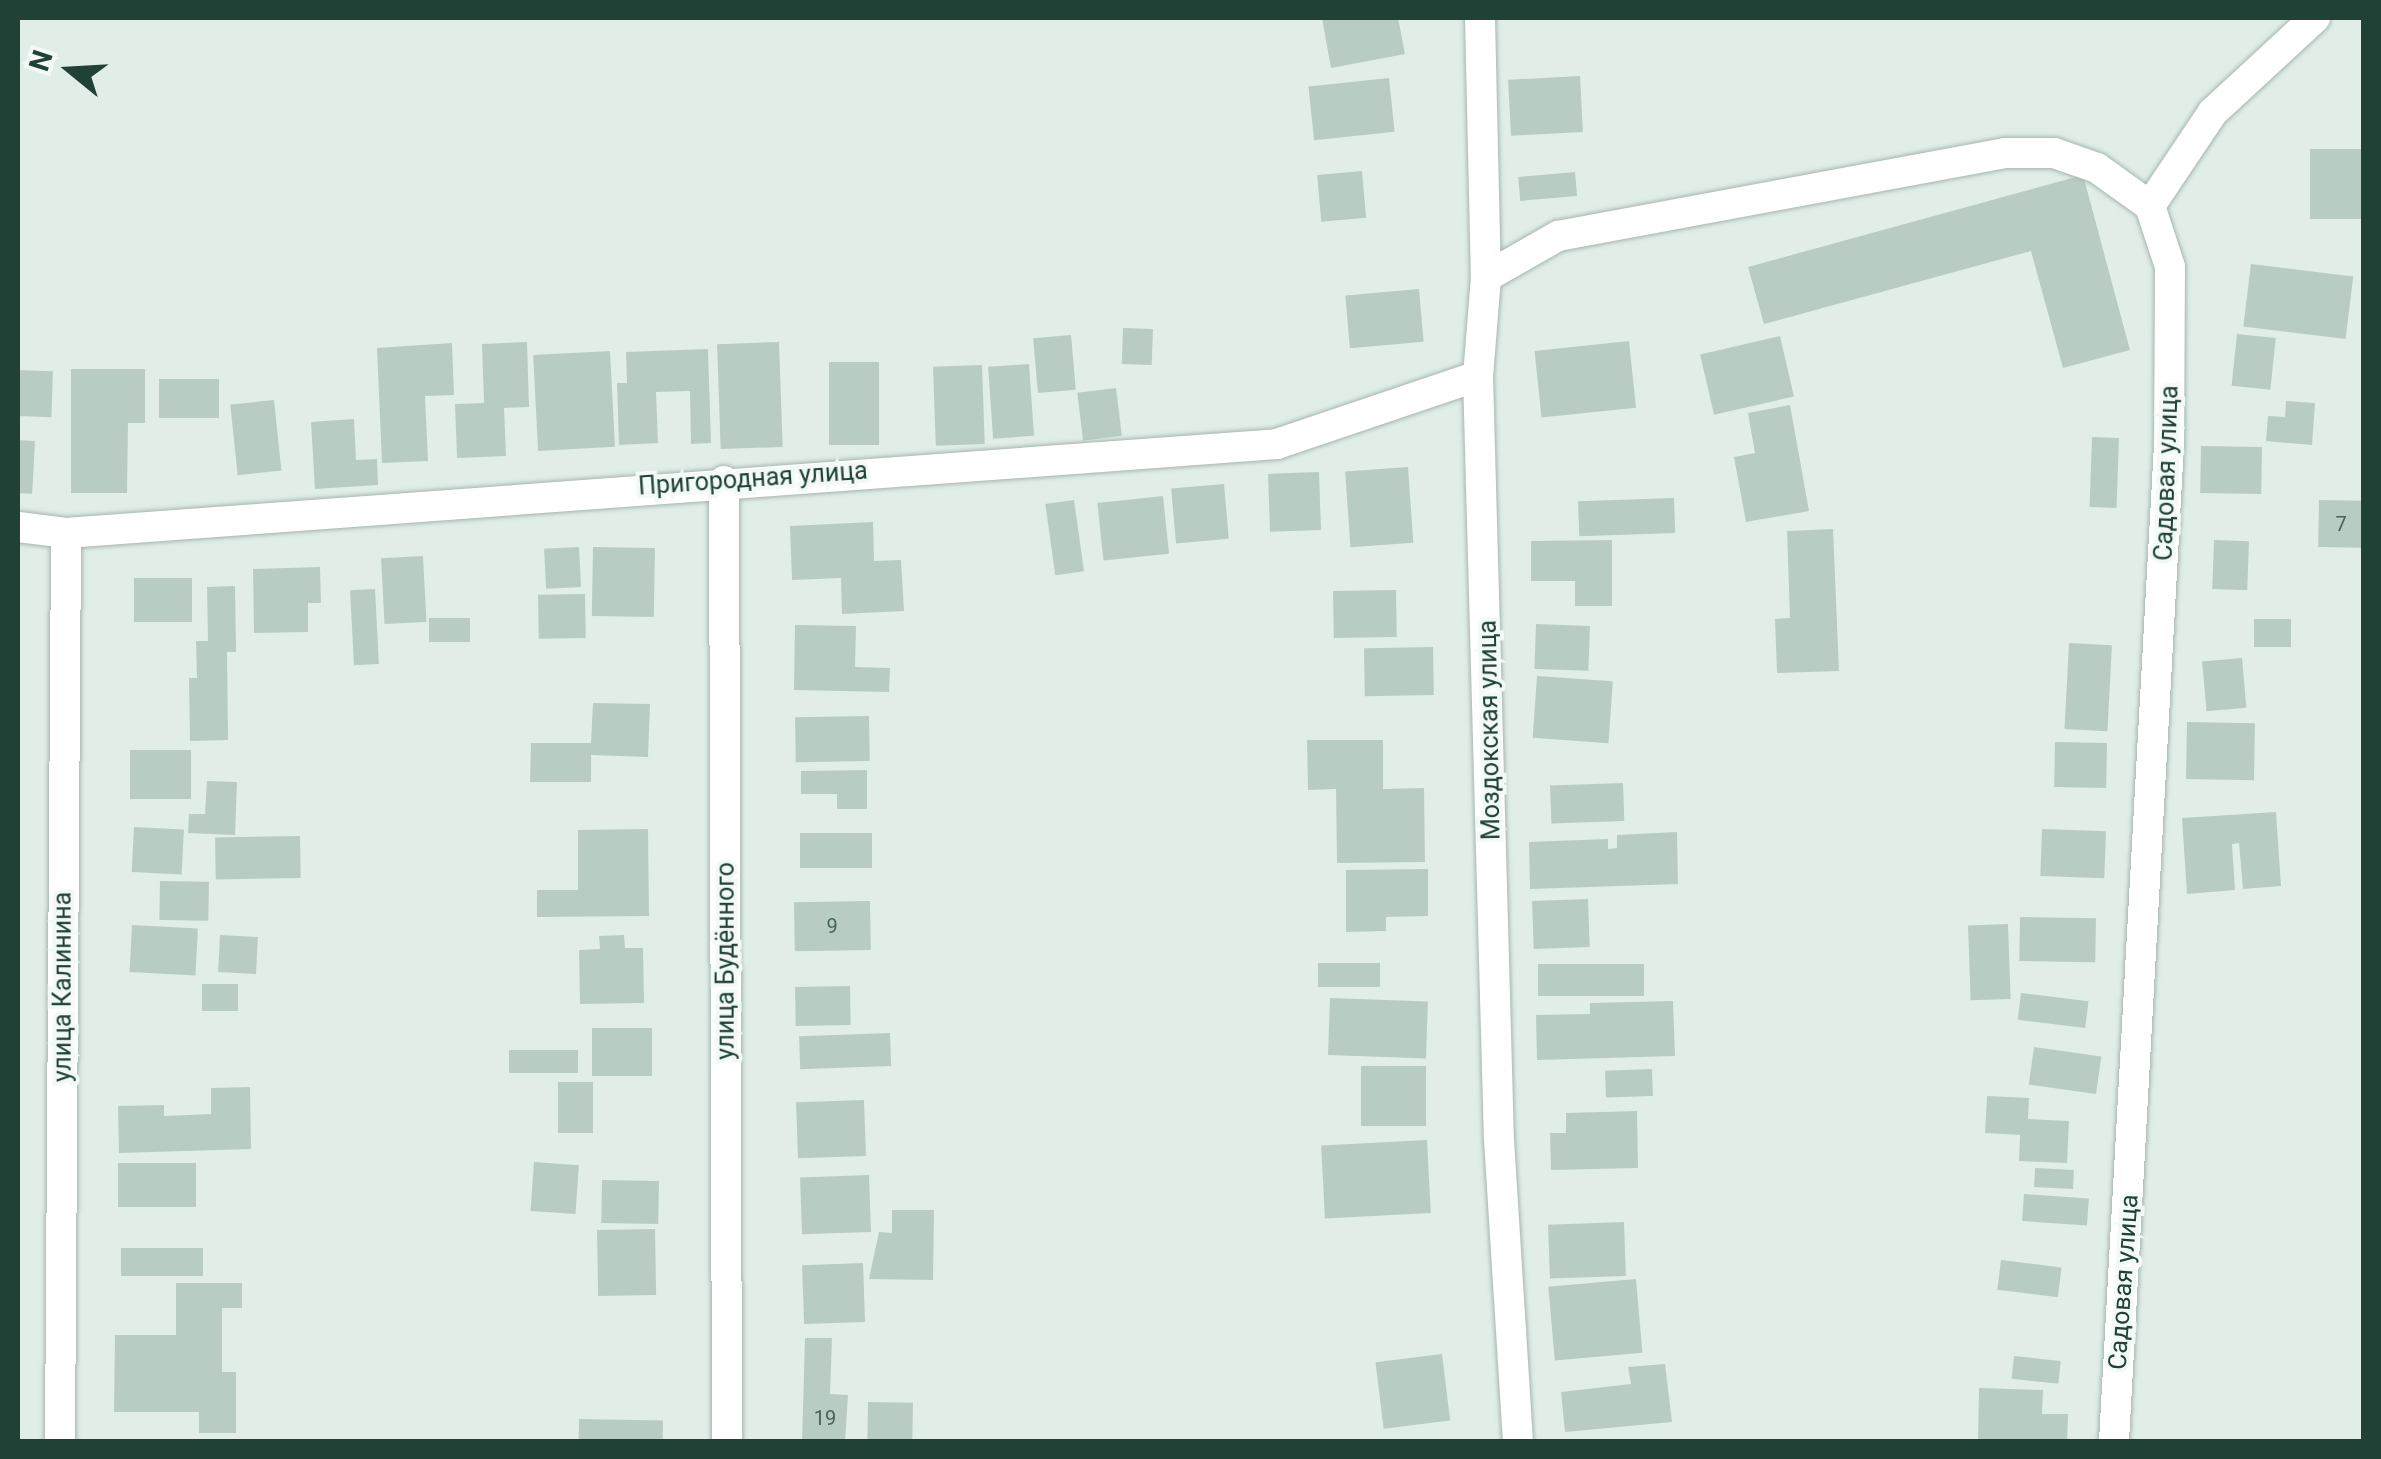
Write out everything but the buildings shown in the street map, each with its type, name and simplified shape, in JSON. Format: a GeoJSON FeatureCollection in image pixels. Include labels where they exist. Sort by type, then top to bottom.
{"type":"FeatureCollection","features":[{"type":"Feature","properties":{"kind":"street","name":"Моздокская улица"},"geometry":{"type":"LineString","coordinates":[[1480,18],[1486,277],[1478,376],[1499,1140],[1518,1442]]}},
{"type":"Feature","properties":{"kind":"street"},"geometry":{"type":"LineString","coordinates":[[1486,277],[1558,236],[2005,153],[2054,153],[2097,168],[2150,206],[2213,112],[2315,18]]}},
{"type":"Feature","properties":{"kind":"street","name":"Садовая улица"},"geometry":{"type":"LineString","coordinates":[[2114,1442],[2170,445],[2170,267],[2150,206]]}},
{"type":"Feature","properties":{"kind":"street","name":"Пригородная улица"},"geometry":{"type":"LineString","coordinates":[[18,527],[66,533],[724,481],[1277,444],[1478,376]]}},
{"type":"Feature","properties":{"kind":"street","name":"улица Будённого"},"geometry":{"type":"LineString","coordinates":[[724,481],[728,1442]]}},
{"type":"Feature","properties":{"kind":"street","name":"улица Калинина"},"geometry":{"type":"LineString","coordinates":[[60,1442],[66,533]]}}]}
